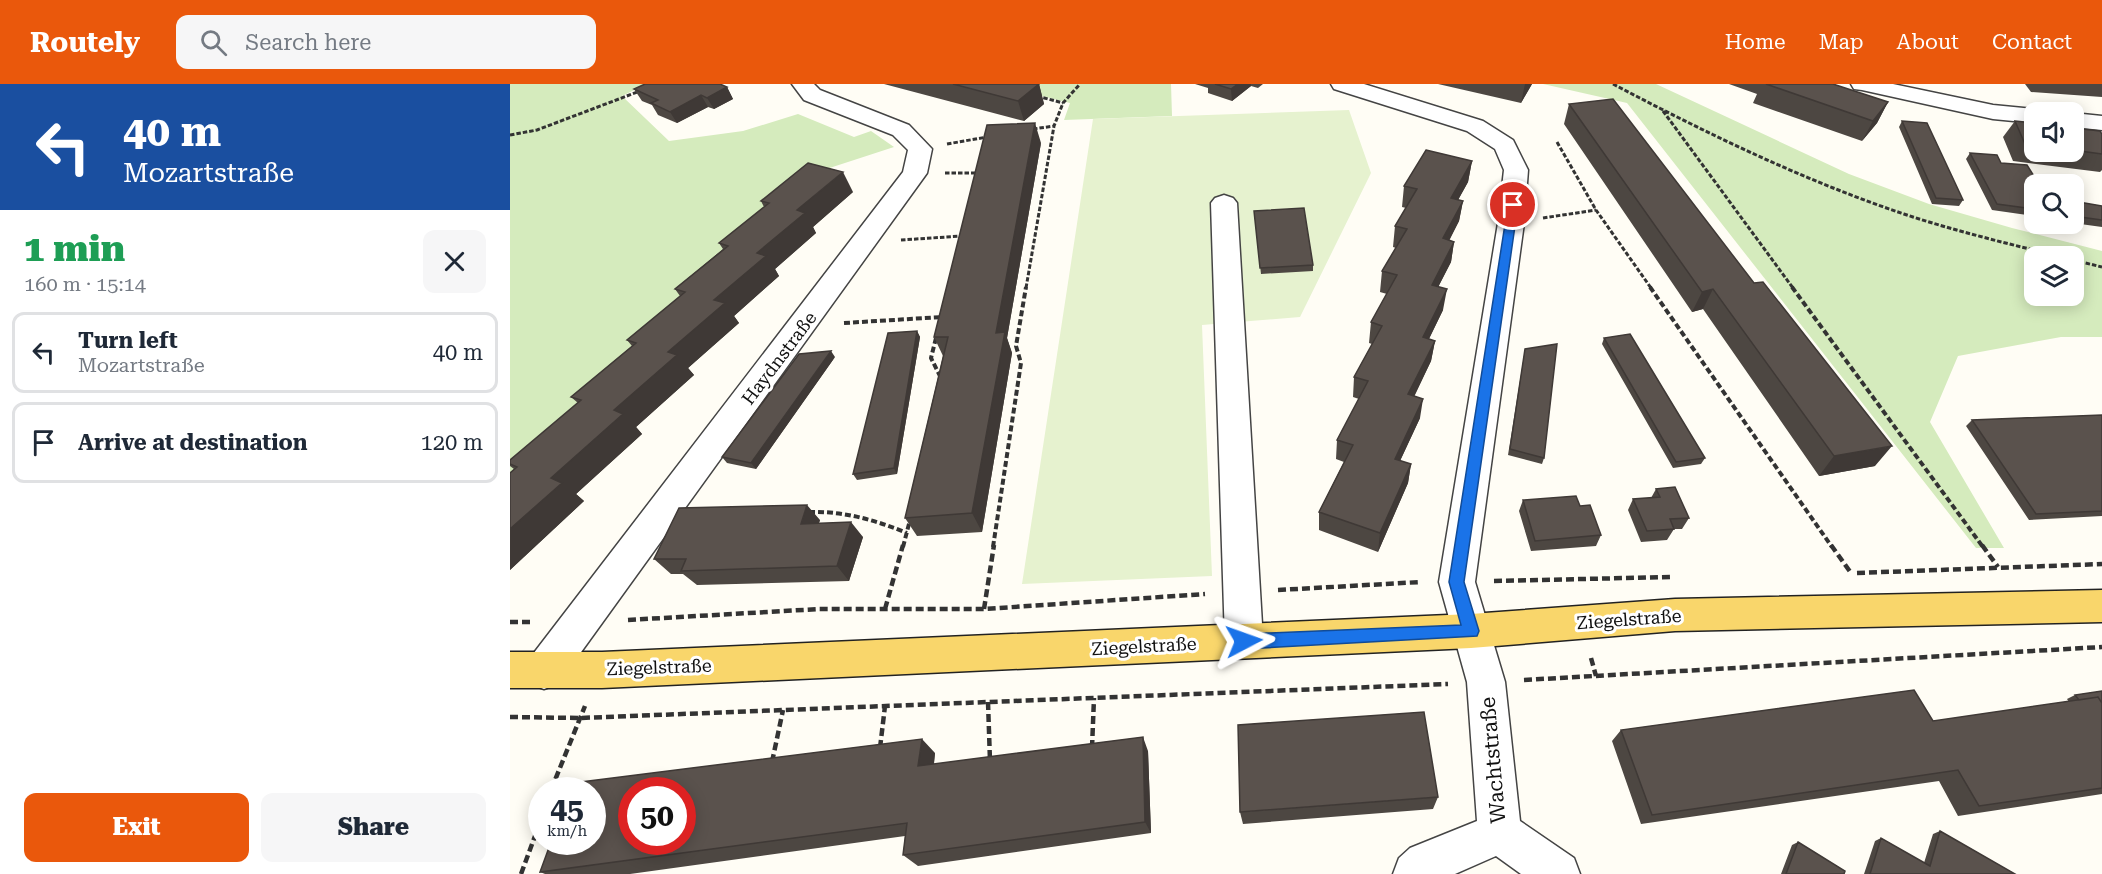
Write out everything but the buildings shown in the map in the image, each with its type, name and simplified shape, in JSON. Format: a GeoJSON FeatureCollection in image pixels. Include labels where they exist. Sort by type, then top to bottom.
{"type":"FeatureCollection","features":[{"type":"Feature","properties":{"kind":"main road","name":"Ziegelstraße"},"geometry":{"type":"LineString","coordinates":[[527,670],[602,670],[1471,631],[1675,615],[2102,606]]}},
{"type":"Feature","properties":{"kind":"street"},"geometry":{"type":"LineString","coordinates":[[803,84],[812,95],[901,130],[920,149]]}},
{"type":"Feature","properties":{"kind":"street"},"geometry":{"type":"LineString","coordinates":[[1342,84],[1475,126],[1505,145],[1516,170],[1511,222],[1456,582]]}},
{"type":"Feature","properties":{"kind":"street"},"geometry":{"type":"LineString","coordinates":[[1862,84],[1993,112],[2024,115]]}},
{"type":"Feature","properties":{"kind":"street"},"geometry":{"type":"LineString","coordinates":[[1973,84],[1993,112]]}},
{"type":"Feature","properties":{"kind":"street"},"geometry":{"type":"LineString","coordinates":[[2084,121],[2102,123]]}},
{"type":"Feature","properties":{"kind":"street","name":"Haydnstraße"},"geometry":{"type":"LineString","coordinates":[[527,670],[581,622],[866,243],[915,173],[920,149]]}},
{"type":"Feature","properties":{"kind":"street"},"geometry":{"type":"LineString","coordinates":[[1224,203],[1244,641]]}},
{"type":"Feature","properties":{"kind":"street","name":"Wachtstraße"},"geometry":{"type":"LineString","coordinates":[[1415,874],[1426,864],[1500,833],[1486,682],[1456,582]]}},
{"type":"Feature","properties":{"kind":"street"},"geometry":{"type":"LineString","coordinates":[[1500,833],[1558,874]]}},
{"type":"Feature","properties":{"kind":"path"},"geometry":{"type":"LineString","coordinates":[[984,609],[1021,363],[1016,346],[1054,126],[1063,103],[1080,84]]}},
{"type":"Feature","properties":{"kind":"path"},"geometry":{"type":"LineString","coordinates":[[1613,84],[1754,155],[1902,213],[2024,247]]}},
{"type":"Feature","properties":{"kind":"path"},"geometry":{"type":"LineString","coordinates":[[510,135],[537,130],[645,88]]}},
{"type":"Feature","properties":{"kind":"path"},"geometry":{"type":"LineString","coordinates":[[1030,95],[1063,103]]}},
{"type":"Feature","properties":{"kind":"path"},"geometry":{"type":"LineString","coordinates":[[1663,111],[2029,609]]}},
{"type":"Feature","properties":{"kind":"path"},"geometry":{"type":"LineString","coordinates":[[1032,130],[1054,126]]}},
{"type":"Feature","properties":{"kind":"path"},"geometry":{"type":"LineString","coordinates":[[920,149],[990,137],[987,146]]}},
{"type":"Feature","properties":{"kind":"path"},"geometry":{"type":"LineString","coordinates":[[1557,142],[1596,210],[1851,573]]}},
{"type":"Feature","properties":{"kind":"path"},"geometry":{"type":"LineString","coordinates":[[977,184],[982,164]]}},
{"type":"Feature","properties":{"kind":"path"},"geometry":{"type":"LineString","coordinates":[[1511,222],[1596,210]]}},
{"type":"Feature","properties":{"kind":"path"},"geometry":{"type":"LineString","coordinates":[[866,243],[963,236],[966,226]]}},
{"type":"Feature","properties":{"kind":"path"},"geometry":{"type":"LineString","coordinates":[[2084,263],[2102,267]]}},
{"type":"Feature","properties":{"kind":"path"},"geometry":{"type":"LineString","coordinates":[[804,325],[942,317],[939,327]]}},
{"type":"Feature","properties":{"kind":"path"},"geometry":{"type":"LineString","coordinates":[[936,337],[931,358],[942,379]]}},
{"type":"Feature","properties":{"kind":"path"},"geometry":{"type":"LineString","coordinates":[[804,512],[828,511],[873,520],[907,533]]}},
{"type":"Feature","properties":{"kind":"path"},"geometry":{"type":"LineString","coordinates":[[885,609],[912,511]]}},
{"type":"Feature","properties":{"kind":"path"},"geometry":{"type":"LineString","coordinates":[[1839,574],[2102,564]]}},
{"type":"Feature","properties":{"kind":"path"},"geometry":{"type":"LineString","coordinates":[[510,622],[581,622],[819,609],[984,609],[1390,582],[1673,577]]}},
{"type":"Feature","properties":{"kind":"path"},"geometry":{"type":"LineString","coordinates":[[510,717],[783,710],[1486,682],[2102,647]]}},
{"type":"Feature","properties":{"kind":"path"},"geometry":{"type":"LineString","coordinates":[[556,777],[602,670]]}},
{"type":"Feature","properties":{"kind":"path"},"geometry":{"type":"LineString","coordinates":[[1092,758],[1094,698]]}},
{"type":"Feature","properties":{"kind":"path"},"geometry":{"type":"LineString","coordinates":[[988,702],[991,771]]}},
{"type":"Feature","properties":{"kind":"path"},"geometry":{"type":"LineString","coordinates":[[878,760],[885,706]]}},
{"type":"Feature","properties":{"kind":"path"},"geometry":{"type":"LineString","coordinates":[[770,774],[783,710]]}},
{"type":"Feature","properties":{"kind":"path"},"geometry":{"type":"LineString","coordinates":[[521,874],[528,855]]}},
{"type":"Feature","properties":{"kind":"green space"},"geometry":{"type":"Polygon","coordinates":[[[510,84],[647,84],[622,96],[669,141],[743,131],[798,114],[854,137],[871,131],[894,147],[805,176],[510,489],[510,84]]]}},
{"type":"Feature","properties":{"kind":"green space"},"geometry":{"type":"Polygon","coordinates":[[[993,84],[1171,84],[1172,116],[1064,120],[1070,103],[993,84]]]}},
{"type":"Feature","properties":{"kind":"green space"},"geometry":{"type":"Polygon","coordinates":[[[1543,84],[1656,84],[1849,174],[1929,204],[2024,231],[2024,234],[2035,234],[2082,246],[2024,246],[2024,306],[2084,306],[2084,246],[2102,251],[2102,337],[2061,337],[1958,356],[1930,422],[2004,548],[1976,548],[1627,103],[1543,84]]]}},
{"type":"Feature","properties":{"kind":"green space"},"geometry":{"type":"Polygon","coordinates":[[[1349,110],[1371,173],[1300,317],[1202,325],[1212,576],[1022,584],[1093,119],[1349,110]]]}},
{"type":"Feature","properties":{"kind":"route"},"geometry":{"type":"LineString","coordinates":[[1244,641],[1471,631],[1456,582],[1513,205]]}}]}
